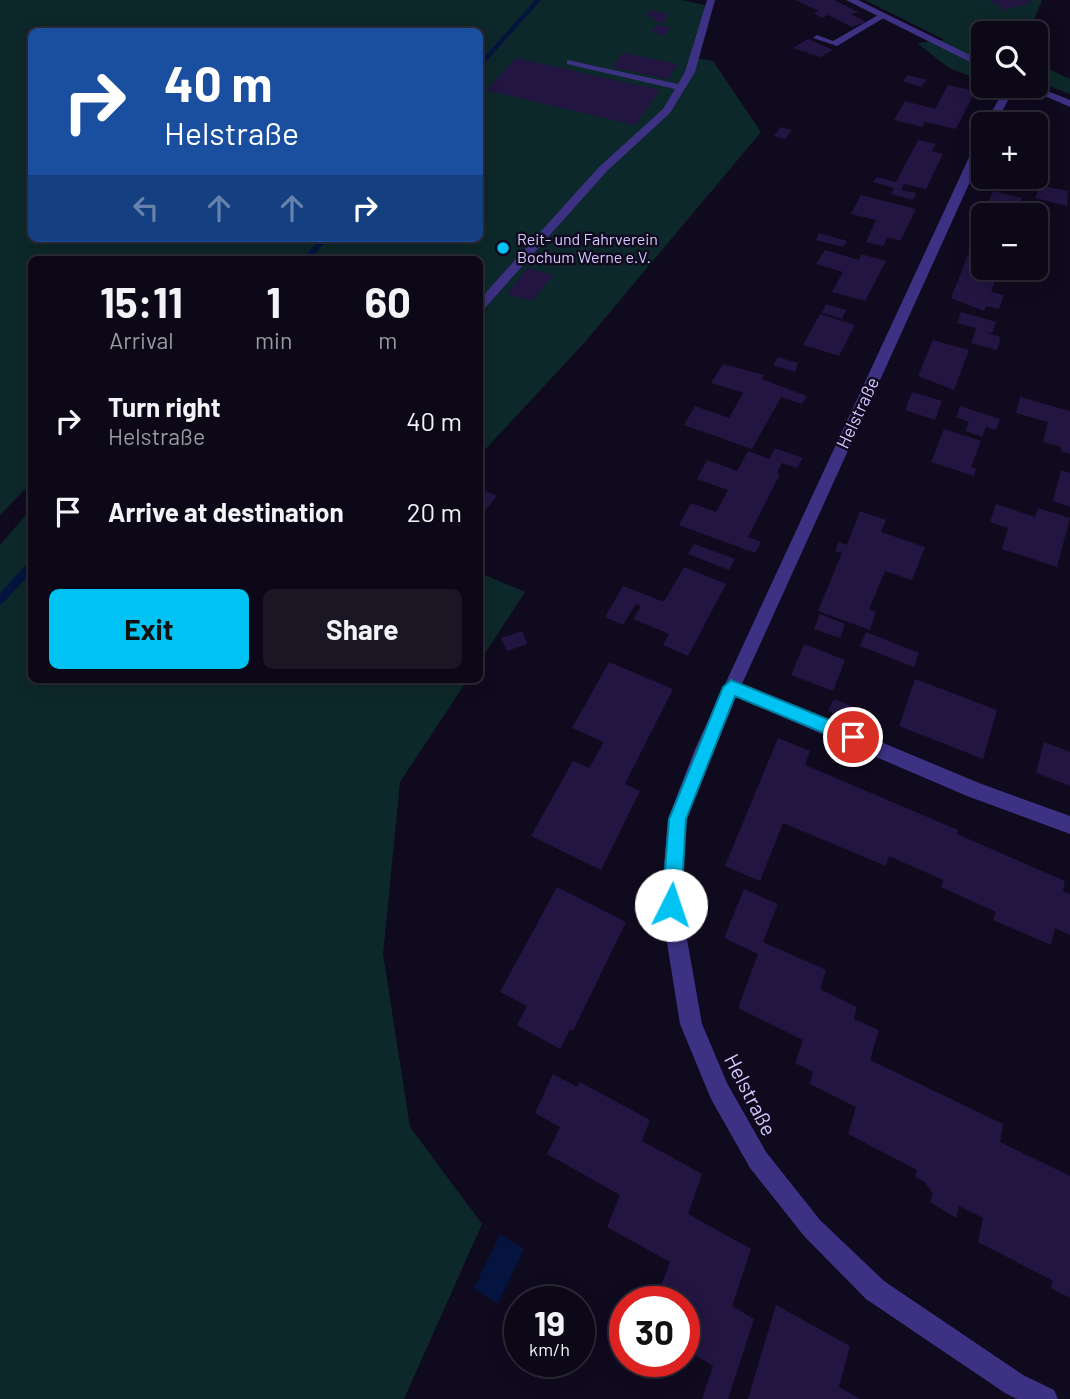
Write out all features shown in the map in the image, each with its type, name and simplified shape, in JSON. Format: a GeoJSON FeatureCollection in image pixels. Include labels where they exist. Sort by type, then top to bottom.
{"type":"FeatureCollection","features":[{"type":"Feature","properties":{"kind":"street"},"geometry":{"type":"LineString","coordinates":[[851,0],[971,60]]}},
{"type":"Feature","properties":{"kind":"street"},"geometry":{"type":"LineString","coordinates":[[1048,95],[1070,104]]}},
{"type":"Feature","properties":{"kind":"street","name":"Helstraße"},"geometry":{"type":"LineString","coordinates":[[971,166],[731,687],[677,819],[671,905],[691,1024],[719,1091],[758,1160],[812,1228],[875,1290],[1014,1384],[1045,1399]]}},
{"type":"Feature","properties":{"kind":"street"},"geometry":{"type":"LineString","coordinates":[[731,687],[974,790],[1070,825]]}},
{"type":"Feature","properties":{"kind":"lane"},"geometry":{"type":"LineString","coordinates":[[483,303],[603,169],[667,111],[690,72],[711,0]]}},
{"type":"Feature","properties":{"kind":"lane"},"geometry":{"type":"LineString","coordinates":[[817,38],[834,44],[883,16]]}},
{"type":"Feature","properties":{"kind":"lane"},"geometry":{"type":"LineString","coordinates":[[570,62],[681,88]]}},
{"type":"Feature","properties":{"kind":"green space","name":"Reit- und Fahrverein Bochum Werne e.V."},"geometry":{"type":"Polygon","coordinates":[[[0,0],[681,0],[709,6],[695,58],[713,61],[761,132],[585,342],[483,452],[483,256],[28,256],[28,486],[0,515],[0,0]]]}},
{"type":"Feature","properties":{"kind":"green space"},"geometry":{"type":"Polygon","coordinates":[[[865,0],[1042,0],[1034,21],[971,21],[971,76],[949,68],[917,43],[945,40],[865,0]]]}},
{"type":"Feature","properties":{"kind":"green space"},"geometry":{"type":"Polygon","coordinates":[[[1048,69],[1070,79],[1070,94],[1048,86],[1048,69]]]}},
{"type":"Feature","properties":{"kind":"green space"},"geometry":{"type":"Polygon","coordinates":[[[28,512],[28,683],[465,683],[400,782],[383,954],[410,1127],[482,1224],[404,1399],[0,1399],[0,545],[28,512]]]}},
{"type":"Feature","properties":{"kind":"green space"},"geometry":{"type":"Polygon","coordinates":[[[483,574],[525,592],[483,656],[483,574]]]}},
{"type":"Feature","properties":{"kind":"water"},"geometry":{"type":"Polygon","coordinates":[[[500,1234],[524,1249],[507,1286],[504,1286],[498,1304],[474,1288],[500,1234]]]}},
{"type":"Feature","properties":{"kind":"building"},"geometry":{"type":"Polygon","coordinates":[[[795,0],[834,0],[858,12],[851,14],[866,22],[852,27],[828,15],[822,18],[814,13],[819,11],[795,0]]]}},
{"type":"Feature","properties":{"kind":"building"},"geometry":{"type":"Polygon","coordinates":[[[989,0],[1028,0],[1032,2],[1006,10],[989,0]]]}},
{"type":"Feature","properties":{"kind":"building"},"geometry":{"type":"Polygon","coordinates":[[[650,10],[669,14],[662,23],[645,16],[650,10]]]}},
{"type":"Feature","properties":{"kind":"building"},"geometry":{"type":"Polygon","coordinates":[[[656,25],[671,27],[665,35],[651,32],[656,25]]]}},
{"type":"Feature","properties":{"kind":"building"},"geometry":{"type":"Polygon","coordinates":[[[808,39],[833,50],[820,57],[793,48],[808,39]]]}},
{"type":"Feature","properties":{"kind":"building"},"geometry":{"type":"Polygon","coordinates":[[[623,53],[678,64],[668,79],[612,67],[623,53]]]}},
{"type":"Feature","properties":{"kind":"building"},"geometry":{"type":"Polygon","coordinates":[[[516,58],[660,90],[635,125],[486,90],[516,58]]]}},
{"type":"Feature","properties":{"kind":"building"},"geometry":{"type":"Polygon","coordinates":[[[908,75],[927,80],[921,87],[903,81],[908,75]]]}},
{"type":"Feature","properties":{"kind":"building"},"geometry":{"type":"Polygon","coordinates":[[[948,85],[971,90],[972,98],[956,129],[925,122],[922,127],[894,120],[905,101],[935,109],[948,85]]]}},
{"type":"Feature","properties":{"kind":"building"},"geometry":{"type":"Polygon","coordinates":[[[781,127],[792,130],[785,139],[774,136],[781,127]]]}},
{"type":"Feature","properties":{"kind":"building"},"geometry":{"type":"Polygon","coordinates":[[[918,140],[936,144],[932,151],[943,154],[926,189],[904,184],[901,190],[916,193],[913,200],[891,194],[894,188],[873,182],[877,177],[896,182],[918,140]]]}},
{"type":"Feature","properties":{"kind":"building"},"geometry":{"type":"Polygon","coordinates":[[[1048,187],[1068,191],[1067,206],[1035,198],[1038,190],[1034,189],[1048,187]]]}},
{"type":"Feature","properties":{"kind":"building"},"geometry":{"type":"Polygon","coordinates":[[[993,191],[1022,198],[1020,203],[988,203],[993,191]]]}},
{"type":"Feature","properties":{"kind":"building"},"geometry":{"type":"Polygon","coordinates":[[[861,195],[916,209],[900,241],[888,237],[883,246],[866,242],[876,220],[851,214],[861,195]]]}},
{"type":"Feature","properties":{"kind":"building"},"geometry":{"type":"Polygon","coordinates":[[[819,233],[847,241],[843,247],[816,240],[819,233]]]}},
{"type":"Feature","properties":{"kind":"building"},"geometry":{"type":"Polygon","coordinates":[[[825,250],[859,260],[861,254],[886,261],[865,301],[832,292],[843,272],[816,264],[825,250]]]}},
{"type":"Feature","properties":{"kind":"building"},"geometry":{"type":"Polygon","coordinates":[[[968,255],[971,256],[971,280],[996,280],[991,292],[1004,295],[999,309],[986,306],[984,311],[951,298],[968,255]]]}},
{"type":"Feature","properties":{"kind":"building"},"geometry":{"type":"Polygon","coordinates":[[[528,268],[553,275],[532,301],[507,294],[528,268]]]}},
{"type":"Feature","properties":{"kind":"building"},"geometry":{"type":"Polygon","coordinates":[[[826,304],[846,310],[842,319],[822,313],[826,304]]]}},
{"type":"Feature","properties":{"kind":"building"},"geometry":{"type":"Polygon","coordinates":[[[961,312],[996,322],[992,333],[981,331],[1001,337],[997,350],[971,343],[976,328],[957,323],[961,312]]]}},
{"type":"Feature","properties":{"kind":"building"},"geometry":{"type":"Polygon","coordinates":[[[820,314],[855,325],[839,356],[803,345],[820,314]]]}},
{"type":"Feature","properties":{"kind":"building"},"geometry":{"type":"Polygon","coordinates":[[[933,340],[969,350],[954,390],[918,376],[933,340]]]}},
{"type":"Feature","properties":{"kind":"building"},"geometry":{"type":"Polygon","coordinates":[[[778,357],[798,363],[795,372],[773,365],[778,357]]]}},
{"type":"Feature","properties":{"kind":"building"},"geometry":{"type":"Polygon","coordinates":[[[723,364],[764,375],[762,379],[807,396],[802,404],[781,397],[752,449],[684,425],[695,406],[729,418],[743,393],[711,383],[723,364]]]}},
{"type":"Feature","properties":{"kind":"building"},"geometry":{"type":"Polygon","coordinates":[[[912,392],[942,401],[935,420],[905,410],[912,392]]]}},
{"type":"Feature","properties":{"kind":"building"},"geometry":{"type":"Polygon","coordinates":[[[1020,397],[1070,411],[1070,454],[1061,451],[1061,447],[1043,442],[1048,422],[1016,413],[1020,397]]]}},
{"type":"Feature","properties":{"kind":"building"},"geometry":{"type":"Polygon","coordinates":[[[960,406],[1000,419],[996,430],[986,427],[982,437],[965,431],[969,422],[956,417],[960,406]]]}},
{"type":"Feature","properties":{"kind":"building"},"geometry":{"type":"Polygon","coordinates":[[[944,429],[981,441],[971,467],[976,469],[974,476],[931,462],[944,429]]]}},
{"type":"Feature","properties":{"kind":"building"},"geometry":{"type":"Polygon","coordinates":[[[775,448],[803,458],[797,468],[782,463],[777,473],[780,474],[748,537],[761,542],[755,553],[679,525],[691,503],[716,512],[728,490],[697,479],[707,460],[737,471],[748,451],[769,459],[775,448]]]}},
{"type":"Feature","properties":{"kind":"building"},"geometry":{"type":"Polygon","coordinates":[[[1061,470],[1070,473],[1070,507],[1053,501],[1061,470]]]}},
{"type":"Feature","properties":{"kind":"building"},"geometry":{"type":"Polygon","coordinates":[[[486,491],[497,496],[485,511],[483,510],[483,495],[486,491]]]}},
{"type":"Feature","properties":{"kind":"building"},"geometry":{"type":"Polygon","coordinates":[[[996,504],[1035,517],[1038,508],[1070,518],[1057,567],[1002,549],[1008,528],[990,522],[996,504]]]}},
{"type":"Feature","properties":{"kind":"building"},"geometry":{"type":"Polygon","coordinates":[[[860,511],[886,520],[881,532],[925,547],[912,580],[885,571],[869,609],[876,612],[870,630],[818,611],[842,553],[835,551],[839,542],[847,545],[860,511]]]}},
{"type":"Feature","properties":{"kind":"building"},"geometry":{"type":"Polygon","coordinates":[[[694,544],[735,559],[729,570],[688,554],[694,544]]]}},
{"type":"Feature","properties":{"kind":"building"},"geometry":{"type":"Polygon","coordinates":[[[684,567],[726,584],[688,656],[663,645],[669,634],[633,619],[641,606],[636,604],[623,625],[605,617],[623,586],[664,602],[684,567]]]}},
{"type":"Feature","properties":{"kind":"building"},"geometry":{"type":"Polygon","coordinates":[[[820,614],[845,624],[840,638],[814,629],[820,614]]]}},
{"type":"Feature","properties":{"kind":"building"},"geometry":{"type":"Polygon","coordinates":[[[522,631],[527,644],[507,651],[501,638],[522,631]]]}},
{"type":"Feature","properties":{"kind":"building"},"geometry":{"type":"Polygon","coordinates":[[[866,632],[919,653],[914,667],[860,646],[866,632]]]}},
{"type":"Feature","properties":{"kind":"building"},"geometry":{"type":"Polygon","coordinates":[[[804,644],[845,660],[833,691],[791,675],[804,644]]]}},
{"type":"Feature","properties":{"kind":"building"},"geometry":{"type":"Polygon","coordinates":[[[609,662],[673,689],[625,784],[640,791],[601,870],[531,836],[573,761],[589,768],[604,742],[572,728],[609,662]]]}},
{"type":"Feature","properties":{"kind":"building"},"geometry":{"type":"Polygon","coordinates":[[[915,679],[997,710],[983,759],[899,726],[915,679]]]}},
{"type":"Feature","properties":{"kind":"building"},"geometry":{"type":"Polygon","coordinates":[[[834,699],[858,709],[853,722],[828,711],[834,699]]]}},
{"type":"Feature","properties":{"kind":"building"},"geometry":{"type":"Polygon","coordinates":[[[778,738],[810,751],[805,765],[958,830],[957,834],[1065,881],[1063,891],[1070,894],[1070,935],[1055,928],[1051,945],[993,920],[996,912],[941,887],[943,880],[889,856],[886,866],[783,823],[760,881],[725,866],[778,738]]]}},
{"type":"Feature","properties":{"kind":"building"},"geometry":{"type":"Polygon","coordinates":[[[1044,742],[1070,752],[1070,786],[1036,773],[1044,742]]]}},
{"type":"Feature","properties":{"kind":"building"},"geometry":{"type":"Polygon","coordinates":[[[557,887],[626,922],[573,1031],[570,1029],[560,1049],[517,1025],[527,1006],[500,992],[557,887]]]}},
{"type":"Feature","properties":{"kind":"building"},"geometry":{"type":"Polygon","coordinates":[[[744,889],[778,904],[763,942],[826,970],[820,989],[857,1007],[854,1019],[879,1030],[870,1060],[1003,1124],[1000,1142],[1070,1176],[1070,1298],[1051,1288],[1053,1281],[978,1242],[983,1218],[959,1206],[956,1218],[930,1202],[933,1194],[924,1181],[915,1177],[917,1170],[848,1134],[856,1107],[810,1084],[813,1072],[795,1063],[803,1040],[738,1008],[758,954],[724,938],[744,889]]]}},
{"type":"Feature","properties":{"kind":"building"},"geometry":{"type":"Polygon","coordinates":[[[553,1074],[577,1087],[580,1082],[650,1120],[642,1141],[702,1174],[688,1214],[751,1249],[732,1306],[754,1319],[728,1399],[702,1399],[713,1366],[700,1358],[700,1286],[661,1286],[670,1262],[607,1227],[620,1195],[547,1154],[560,1127],[535,1113],[553,1074]]]}},
{"type":"Feature","properties":{"kind":"building"},"geometry":{"type":"Polygon","coordinates":[[[776,1305],[850,1346],[839,1387],[860,1399],[748,1399],[776,1305]]]}},
{"type":"Feature","properties":{"kind":"waterway"},"geometry":{"type":"LineString","coordinates":[[483,62],[538,0]]}},
{"type":"Feature","properties":{"kind":"waterway"},"geometry":{"type":"LineString","coordinates":[[309,256],[321,242]]}},
{"type":"Feature","properties":{"kind":"waterway"},"geometry":{"type":"LineString","coordinates":[[0,600],[28,569]]}},
{"type":"Feature","properties":{"kind":"place","name":"Reit- und Fahrverein Bochum Werne e.V."},"geometry":{"type":"Point","coordinates":[503,248]}},
{"type":"Feature","properties":{"kind":"route"},"geometry":{"type":"LineString","coordinates":[[671,905],[677,819],[731,687],[853,737]]}}]}
